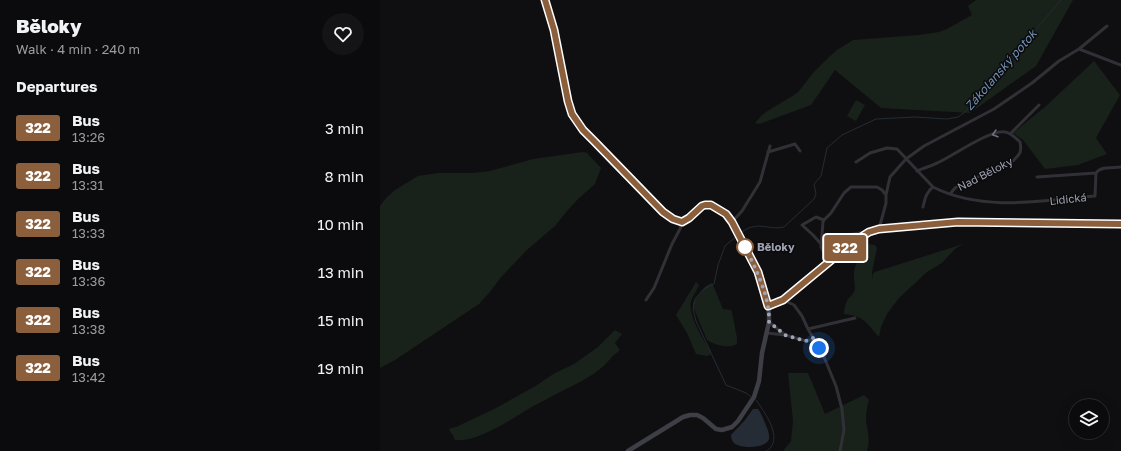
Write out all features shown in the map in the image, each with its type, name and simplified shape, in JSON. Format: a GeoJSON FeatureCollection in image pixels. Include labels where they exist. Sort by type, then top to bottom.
{"type":"FeatureCollection","features":[{"type":"Feature","properties":{"kind":"street"},"geometry":{"type":"LineString","coordinates":[[545,0],[554,30],[572,114],[583,130],[663,212],[673,219],[682,222]]}},
{"type":"Feature","properties":{"kind":"street"},"geometry":{"type":"LineString","coordinates":[[879,229],[886,203],[886,195],[890,177],[906,159],[924,146],[994,108],[1032,84],[1058,61],[1079,49],[1107,26]]}},
{"type":"Feature","properties":{"kind":"street"},"geometry":{"type":"LineString","coordinates":[[1079,49],[1121,65]]}},
{"type":"Feature","properties":{"kind":"street"},"geometry":{"type":"LineString","coordinates":[[917,171],[935,164],[976,141],[996,132],[1010,134],[1039,105]]}},
{"type":"Feature","properties":{"kind":"street","name":"Nad Běloky"},"geometry":{"type":"LineString","coordinates":[[950,194],[960,185],[1013,161],[1020,155],[1022,149],[1020,142],[1010,134]]}},
{"type":"Feature","properties":{"kind":"street"},"geometry":{"type":"LineString","coordinates":[[768,152],[795,144],[800,151]]}},
{"type":"Feature","properties":{"kind":"street"},"geometry":{"type":"LineString","coordinates":[[732,222],[742,211],[760,182],[770,146]]}},
{"type":"Feature","properties":{"kind":"street","name":"Nad Běloky"},"geometry":{"type":"LineString","coordinates":[[856,162],[870,153],[887,148],[897,149],[933,187],[966,200],[1008,203],[1044,201]]}},
{"type":"Feature","properties":{"kind":"street"},"geometry":{"type":"LineString","coordinates":[[1037,176],[1096,173],[1102,168],[1121,167]]}},
{"type":"Feature","properties":{"kind":"street","name":"Lidická"},"geometry":{"type":"LineString","coordinates":[[1044,201],[1095,196],[1096,173]]}},
{"type":"Feature","properties":{"kind":"street"},"geometry":{"type":"LineString","coordinates":[[820,244],[824,220],[831,213],[844,193],[851,187],[877,187],[886,195]]}},
{"type":"Feature","properties":{"kind":"street"},"geometry":{"type":"LineString","coordinates":[[923,208],[925,195],[933,187]]}},
{"type":"Feature","properties":{"kind":"street"},"geometry":{"type":"LineString","coordinates":[[628,451],[683,417],[690,415],[697,415],[703,418],[716,429],[722,430],[732,427],[738,421],[754,397],[759,381],[762,353],[769,322],[768,306],[758,272],[739,234],[724,212],[716,207],[708,205],[702,206],[689,218],[682,222],[654,288],[646,300]]}},
{"type":"Feature","properties":{"kind":"street"},"geometry":{"type":"LineString","coordinates":[[824,220],[816,217],[802,225],[820,244],[828,262]]}},
{"type":"Feature","properties":{"kind":"street"},"geometry":{"type":"LineString","coordinates":[[822,237],[869,232],[879,229],[958,222],[1121,224]]}},
{"type":"Feature","properties":{"kind":"street"},"geometry":{"type":"LineString","coordinates":[[768,306],[783,300],[852,243],[869,232]]}},
{"type":"Feature","properties":{"kind":"street"},"geometry":{"type":"LineString","coordinates":[[783,300],[794,305],[802,316],[824,357],[836,386],[842,409],[844,430],[840,451]]}},
{"type":"Feature","properties":{"kind":"street"},"geometry":{"type":"LineString","coordinates":[[808,329],[855,318]]}},
{"type":"Feature","properties":{"kind":"street"},"geometry":{"type":"LineString","coordinates":[[769,322],[785,335]]}},
{"type":"Feature","properties":{"kind":"street"},"geometry":{"type":"LineString","coordinates":[[767,333],[785,335],[806,341],[813,338]]}},
{"type":"Feature","properties":{"kind":"shaded area"},"geometry":{"type":"Polygon","coordinates":[[[976,0],[1073,0],[1036,66],[970,113],[881,108],[835,70],[811,105],[759,124],[755,123],[762,115],[799,91],[813,73],[829,57],[853,40],[939,32],[972,15],[968,6],[976,0]]]}},
{"type":"Feature","properties":{"kind":"shaded area"},"geometry":{"type":"Polygon","coordinates":[[[1094,61],[1120,95],[1096,138],[1107,154],[1078,165],[1045,169],[1023,140],[1013,133],[1046,106],[1094,61]]]}},
{"type":"Feature","properties":{"kind":"shaded area"},"geometry":{"type":"Polygon","coordinates":[[[856,100],[865,105],[856,121],[847,116],[856,100]]]}},
{"type":"Feature","properties":{"kind":"shaded area"},"geometry":{"type":"Polygon","coordinates":[[[583,152],[587,153],[601,168],[595,184],[578,199],[555,226],[528,249],[502,276],[479,304],[395,360],[380,368],[380,206],[386,198],[395,190],[418,176],[438,173],[473,173],[490,171],[533,159],[583,152]]]}},
{"type":"Feature","properties":{"kind":"shaded area"},"geometry":{"type":"Polygon","coordinates":[[[868,244],[875,245],[877,248],[872,272],[873,280],[873,274],[875,272],[963,244],[955,249],[942,263],[927,272],[899,298],[887,314],[881,327],[879,337],[861,318],[844,314],[847,301],[855,290],[855,267],[860,257],[865,252],[865,247],[868,244]]]}},
{"type":"Feature","properties":{"kind":"shaded area"},"geometry":{"type":"Polygon","coordinates":[[[696,282],[699,285],[692,300],[692,314],[704,341],[711,351],[710,355],[707,356],[696,354],[687,333],[676,315],[696,282]]]}},
{"type":"Feature","properties":{"kind":"shaded area"},"geometry":{"type":"Polygon","coordinates":[[[712,283],[723,309],[731,310],[732,312],[737,344],[722,346],[707,340],[694,309],[693,303],[703,289],[712,283]]]}},
{"type":"Feature","properties":{"kind":"shaded area"},"geometry":{"type":"Polygon","coordinates":[[[615,330],[622,334],[615,343],[620,350],[595,373],[583,381],[556,394],[484,434],[464,440],[455,440],[449,429],[496,408],[534,387],[555,373],[574,364],[598,347],[615,330]]]}},
{"type":"Feature","properties":{"kind":"shaded area"},"geometry":{"type":"Polygon","coordinates":[[[788,373],[808,373],[825,414],[864,395],[869,400],[866,417],[869,438],[867,451],[783,451],[791,441],[793,421],[788,373]]]}},
{"type":"Feature","properties":{"kind":"shaded area"},"geometry":{"type":"Polygon","coordinates":[[[753,409],[758,409],[761,414],[768,431],[769,439],[763,445],[753,447],[737,445],[731,438],[731,435],[753,409]]]}},
{"type":"Feature","properties":{"kind":"waterway","name":"Zákolanský potok"},"geometry":{"type":"LineString","coordinates":[[740,233],[756,226],[776,228],[784,227],[814,199],[816,194],[814,184],[821,176],[827,148],[842,135],[876,119],[915,117],[947,119],[958,117],[965,112],[1061,0]]}},
{"type":"Feature","properties":{"kind":"waterway","name":"Zákolanský potok"},"geometry":{"type":"LineString","coordinates":[[738,235],[725,246],[718,265],[714,284],[705,288],[695,299],[693,309],[696,321],[726,385],[746,393],[751,397]]}},
{"type":"Feature","properties":{"kind":"waterway","name":"Zákolanský potok"},"geometry":{"type":"LineString","coordinates":[[756,400],[770,422],[774,436],[774,442],[770,449],[766,451]]}},
{"type":"Feature","properties":{"kind":"bus line","name":"322"},"geometry":{"type":"LineString","coordinates":[[545,0],[554,30],[568,101],[572,114],[583,130],[663,212],[673,219],[682,222],[689,218],[702,206],[708,205],[716,207],[724,212],[732,222],[758,272],[768,306],[783,300],[852,243],[869,232],[879,229],[958,222],[1121,224]]}},
{"type":"Feature","properties":{"kind":"place","name":"Běloky"},"geometry":{"type":"Point","coordinates":[745,247]}},
{"type":"Feature","properties":{"kind":"route"},"geometry":{"type":"LineString","coordinates":[[745,247],[758,272],[768,306],[769,322],[785,335],[806,341],[813,338],[819,348]]}}]}
